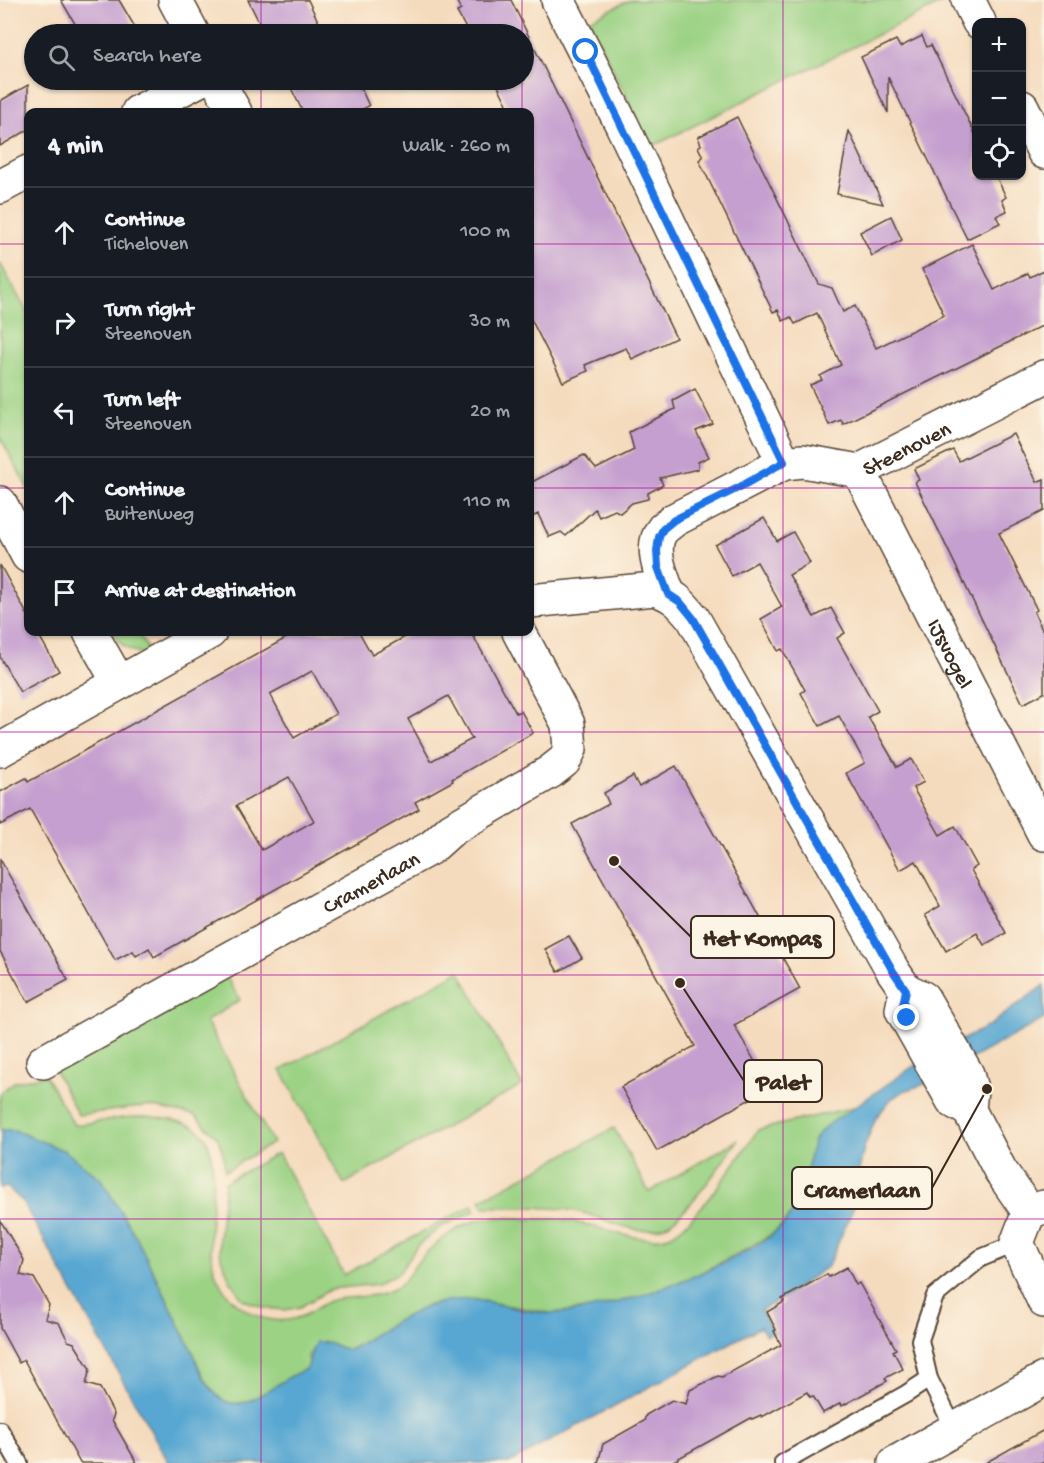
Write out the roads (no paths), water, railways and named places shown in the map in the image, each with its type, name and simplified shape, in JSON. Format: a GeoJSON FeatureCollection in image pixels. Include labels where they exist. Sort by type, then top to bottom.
{"type":"FeatureCollection","features":[{"type":"Feature","properties":{"kind":"street"},"geometry":{"type":"LineString","coordinates":[[175,0],[188,24]]}},
{"type":"Feature","properties":{"kind":"street"},"geometry":{"type":"LineString","coordinates":[[558,0],[622,125],[784,462],[674,520],[663,529],[657,551],[658,567],[668,594]]}},
{"type":"Feature","properties":{"kind":"street"},"geometry":{"type":"LineString","coordinates":[[968,0],[977,18]]}},
{"type":"Feature","properties":{"kind":"street"},"geometry":{"type":"LineString","coordinates":[[146,108],[180,90]]}},
{"type":"Feature","properties":{"kind":"street"},"geometry":{"type":"LineString","coordinates":[[223,90],[233,108]]}},
{"type":"Feature","properties":{"kind":"street"},"geometry":{"type":"LineString","coordinates":[[1026,115],[1044,152]]}},
{"type":"Feature","properties":{"kind":"street"},"geometry":{"type":"LineString","coordinates":[[0,187],[24,174]]}},
{"type":"Feature","properties":{"kind":"street","name":"Steenoven"},"geometry":{"type":"LineString","coordinates":[[784,462],[803,461],[859,471],[1044,377]]}},
{"type":"Feature","properties":{"kind":"street","name":"IJsvogel"},"geometry":{"type":"LineString","coordinates":[[859,471],[1044,834]]}},
{"type":"Feature","properties":{"kind":"street"},"geometry":{"type":"LineString","coordinates":[[0,503],[24,548]]}},
{"type":"Feature","properties":{"kind":"street"},"geometry":{"type":"LineString","coordinates":[[534,601],[654,589],[680,602],[693,618],[893,971],[906,990],[902,1010],[929,1034],[1000,1170],[1036,1209],[1017,1243],[1044,1300]]}},
{"type":"Feature","properties":{"kind":"street"},"geometry":{"type":"LineString","coordinates":[[92,636],[119,683]]}},
{"type":"Feature","properties":{"kind":"street"},"geometry":{"type":"LineString","coordinates":[[0,750],[203,636]]}},
{"type":"Feature","properties":{"kind":"street","name":"Cramerlaan"},"geometry":{"type":"LineString","coordinates":[[44,1062],[432,847],[452,829],[550,772],[564,761],[570,749],[568,724],[521,636]]}},
{"type":"Feature","properties":{"kind":"street"},"geometry":{"type":"LineString","coordinates":[[895,1463],[1044,1379]]}},
{"type":"Feature","properties":{"kind":"lane"},"geometry":{"type":"LineString","coordinates":[[955,1430],[929,1379],[920,1340],[935,1296],[981,1258],[1017,1243]]}},
{"type":"Feature","properties":{"kind":"lane"},"geometry":{"type":"LineString","coordinates":[[783,1463],[929,1379]]}},
{"type":"Feature","properties":{"kind":"lane"},"geometry":{"type":"LineString","coordinates":[[0,1430],[19,1463]]}},
{"type":"Feature","properties":{"kind":"water"},"geometry":{"type":"Polygon","coordinates":[[[1044,985],[1044,1019],[925,1084],[904,1091],[891,1099],[876,1118],[864,1148],[857,1179],[856,1202],[828,1266],[761,1310],[773,1332],[766,1335],[760,1327],[509,1463],[169,1463],[22,1201],[7,1187],[0,1188],[1,1130],[14,1130],[65,1151],[101,1179],[135,1235],[207,1382],[213,1391],[224,1400],[235,1403],[247,1402],[307,1369],[316,1342],[328,1343],[349,1350],[396,1321],[434,1304],[473,1300],[537,1312],[574,1311],[634,1298],[726,1262],[772,1235],[786,1220],[803,1190],[813,1142],[825,1127],[914,1066],[990,1025],[1044,985]]]}},
{"type":"Feature","properties":{"kind":"place","name":"Het Kompas"},"geometry":{"type":"Point","coordinates":[614,861]}},
{"type":"Feature","properties":{"kind":"place","name":"Palet"},"geometry":{"type":"Point","coordinates":[680,983]}},
{"type":"Feature","properties":{"kind":"place","name":"Cramerlaan"},"geometry":{"type":"Point","coordinates":[987,1089]}}]}
